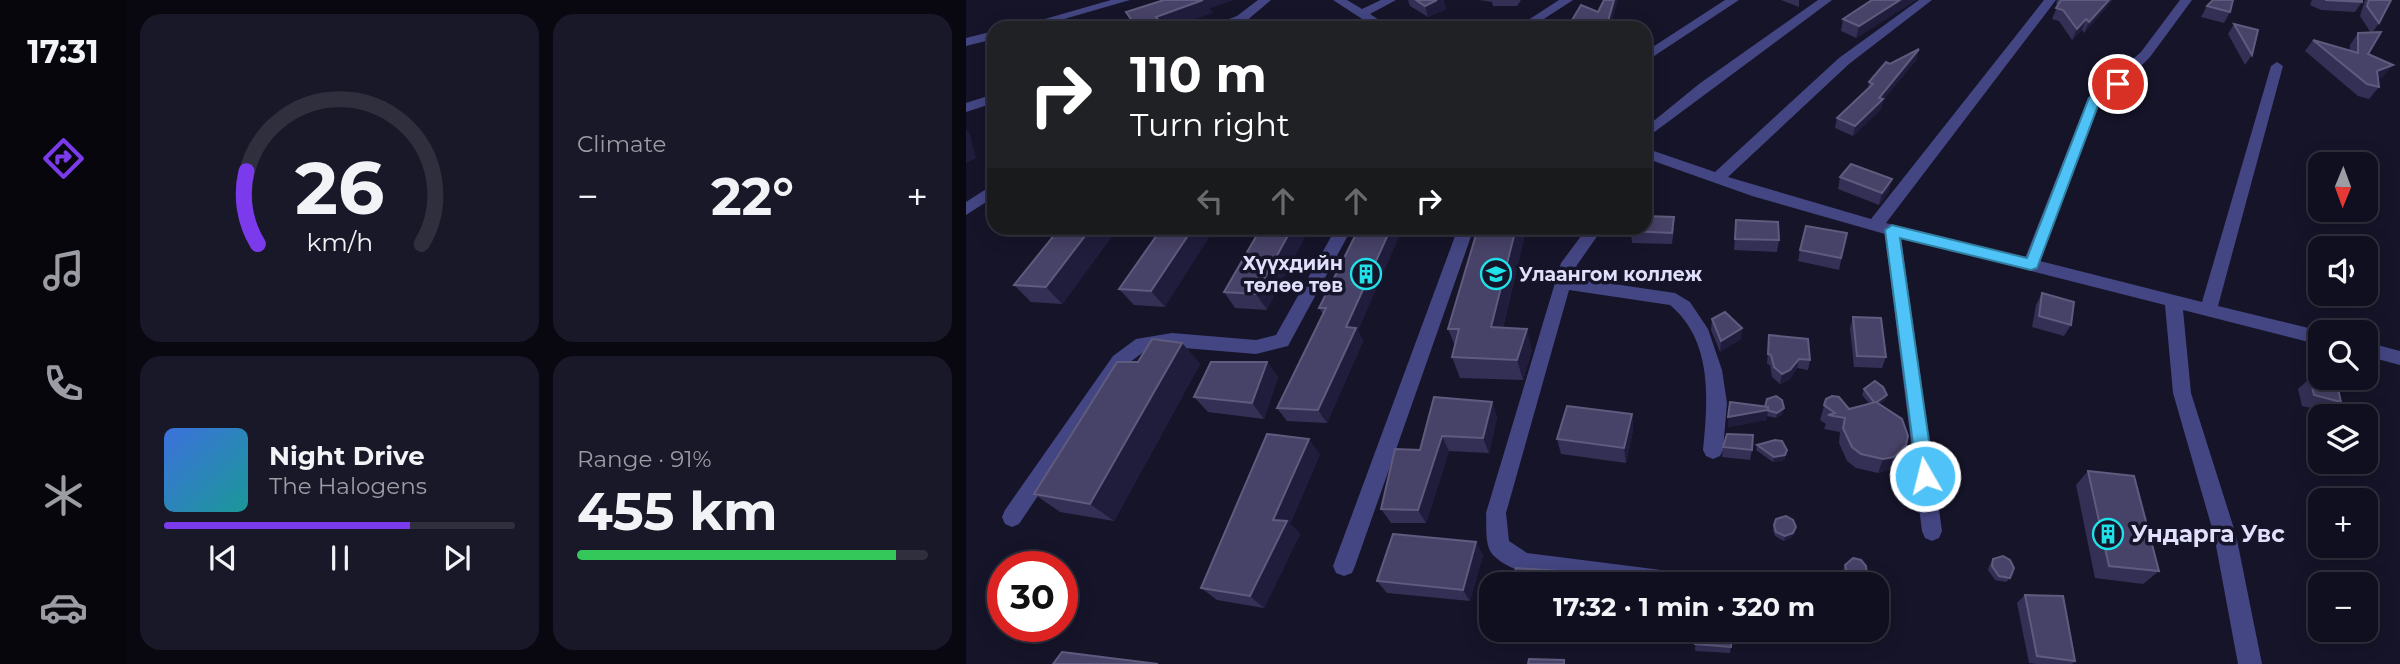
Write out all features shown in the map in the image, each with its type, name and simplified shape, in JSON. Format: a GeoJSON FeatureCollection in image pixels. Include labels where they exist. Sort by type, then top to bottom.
{"type":"FeatureCollection","features":[{"type":"Feature","properties":{"kind":"street"},"geometry":{"type":"LineString","coordinates":[[1045,21],[1124,0]]}},
{"type":"Feature","properties":{"kind":"street"},"geometry":{"type":"LineString","coordinates":[[1240,21],[1262,3],[1273,0]]}},
{"type":"Feature","properties":{"kind":"street"},"geometry":{"type":"LineString","coordinates":[[1339,0],[1373,21]]}},
{"type":"Feature","properties":{"kind":"street"},"geometry":{"type":"LineString","coordinates":[[1361,14],[1390,0]]}},
{"type":"Feature","properties":{"kind":"street"},"geometry":{"type":"LineString","coordinates":[[1532,21],[1567,0]]}},
{"type":"Feature","properties":{"kind":"street"},"geometry":{"type":"LineString","coordinates":[[1652,53],[1733,0]]}},
{"type":"Feature","properties":{"kind":"street"},"geometry":{"type":"LineString","coordinates":[[1652,129],[1704,87],[1826,0]]}},
{"type":"Feature","properties":{"kind":"street"},"geometry":{"type":"LineString","coordinates":[[1719,177],[1844,61],[1926,0]]}},
{"type":"Feature","properties":{"kind":"street"},"geometry":{"type":"LineString","coordinates":[[1932,531],[1884,228],[2050,0]]}},
{"type":"Feature","properties":{"kind":"street"},"geometry":{"type":"LineString","coordinates":[[2031,264],[2095,98],[2118,84],[2161,39],[2186,0]]}},
{"type":"Feature","properties":{"kind":"street"},"geometry":{"type":"LineString","coordinates":[[1234,21],[1244,18]]}},
{"type":"Feature","properties":{"kind":"street"},"geometry":{"type":"LineString","coordinates":[[966,42],[987,37]]}},
{"type":"Feature","properties":{"kind":"street"},"geometry":{"type":"LineString","coordinates":[[2209,308],[2277,66]]}},
{"type":"Feature","properties":{"kind":"street"},"geometry":{"type":"LineString","coordinates":[[966,108],[987,100]]}},
{"type":"Feature","properties":{"kind":"street"},"geometry":{"type":"LineString","coordinates":[[1652,155],[1768,195],[1884,228],[2308,335]]}},
{"type":"Feature","properties":{"kind":"street"},"geometry":{"type":"LineString","coordinates":[[966,210],[987,194]]}},
{"type":"Feature","properties":{"kind":"street"},"geometry":{"type":"LineString","coordinates":[[1012,517],[1119,361],[1142,344],[1172,340],[1256,347],[1282,341],[1340,235]]}},
{"type":"Feature","properties":{"kind":"street"},"geometry":{"type":"LineString","coordinates":[[1344,566],[1463,235]]}},
{"type":"Feature","properties":{"kind":"street"},"geometry":{"type":"LineString","coordinates":[[1591,235],[1569,263],[1496,513],[1499,547],[1523,563],[1592,572]]}},
{"type":"Feature","properties":{"kind":"street"},"geometry":{"type":"LineString","coordinates":[[1564,283],[1675,299],[1687,307],[1708,351],[1717,397],[1713,450]]}},
{"type":"Feature","properties":{"kind":"street"},"geometry":{"type":"LineString","coordinates":[[2173,299],[2182,393],[2225,535],[2250,664]]}},
{"type":"Feature","properties":{"kind":"street"},"geometry":{"type":"LineString","coordinates":[[2378,352],[2400,358]]}},
{"type":"Feature","properties":{"kind":"building"},"geometry":{"type":"Polygon","coordinates":[[[1164,0],[1203,0],[1156,17],[1159,21],[1132,21],[1126,12],[1164,0]]]}},
{"type":"Feature","properties":{"kind":"building"},"geometry":{"type":"Polygon","coordinates":[[[1416,0],[1437,0],[1425,6],[1416,0]]]}},
{"type":"Feature","properties":{"kind":"building"},"geometry":{"type":"Polygon","coordinates":[[[1604,0],[1614,0],[1608,21],[1571,21],[1581,5],[1598,12],[1604,0]]]}},
{"type":"Feature","properties":{"kind":"building"},"geometry":{"type":"Polygon","coordinates":[[[1872,0],[1900,0],[1859,26],[1843,19],[1872,0]]]}},
{"type":"Feature","properties":{"kind":"building"},"geometry":{"type":"Polygon","coordinates":[[[2061,0],[2109,0],[2089,22],[2086,19],[2077,29],[2063,10],[2056,8],[2061,0]]]}},
{"type":"Feature","properties":{"kind":"building"},"geometry":{"type":"Polygon","coordinates":[[[2213,0],[2233,0],[2230,12],[2207,6],[2213,0]]]}},
{"type":"Feature","properties":{"kind":"building"},"geometry":{"type":"Polygon","coordinates":[[[2325,0],[2362,0],[2362,2],[2325,0]]]}},
{"type":"Feature","properties":{"kind":"building"},"geometry":{"type":"Polygon","coordinates":[[[2369,0],[2391,0],[2379,23],[2367,6],[2369,0]]]}},
{"type":"Feature","properties":{"kind":"building"},"geometry":{"type":"Polygon","coordinates":[[[2234,24],[2258,30],[2252,55],[2234,24]]]}},
{"type":"Feature","properties":{"kind":"building"},"geometry":{"type":"Polygon","coordinates":[[[2381,32],[2368,54],[2393,65],[2377,71],[2379,87],[2367,84],[2313,40],[2358,53],[2358,33],[2381,32]]]}},
{"type":"Feature","properties":{"kind":"building"},"geometry":{"type":"Polygon","coordinates":[[[1919,49],[1879,98],[1883,99],[1855,126],[1837,118],[1873,84],[1869,82],[1886,62],[1890,64],[1919,49]]]}},
{"type":"Feature","properties":{"kind":"building"},"geometry":{"type":"Polygon","coordinates":[[[1851,164],[1892,179],[1882,193],[1840,177],[1851,164]]]}},
{"type":"Feature","properties":{"kind":"building"},"geometry":{"type":"Polygon","coordinates":[[[1652,216],[1674,217],[1672,233],[1652,232],[1652,216]]]}},
{"type":"Feature","properties":{"kind":"building"},"geometry":{"type":"Polygon","coordinates":[[[1736,220],[1778,222],[1779,240],[1735,239],[1736,220]]]}},
{"type":"Feature","properties":{"kind":"building"},"geometry":{"type":"Polygon","coordinates":[[[1806,226],[1847,233],[1841,258],[1800,250],[1806,226]]]}},
{"type":"Feature","properties":{"kind":"building"},"geometry":{"type":"Polygon","coordinates":[[[1054,235],[1086,235],[1046,287],[1014,285],[1054,235]]]}},
{"type":"Feature","properties":{"kind":"building"},"geometry":{"type":"Polygon","coordinates":[[[1157,235],[1188,235],[1151,291],[1119,289],[1157,235]]]}},
{"type":"Feature","properties":{"kind":"building"},"geometry":{"type":"Polygon","coordinates":[[[1257,235],[1288,235],[1256,294],[1224,292],[1257,235]]]}},
{"type":"Feature","properties":{"kind":"building"},"geometry":{"type":"Polygon","coordinates":[[[1356,235],[1388,235],[1346,327],[1356,328],[1318,410],[1277,408],[1326,308],[1319,308],[1356,235]]]}},
{"type":"Feature","properties":{"kind":"building"},"geometry":{"type":"Polygon","coordinates":[[[1476,235],[1514,235],[1491,327],[1527,329],[1517,360],[1452,357],[1459,329],[1448,329],[1476,235]]]}},
{"type":"Feature","properties":{"kind":"building"},"geometry":{"type":"Polygon","coordinates":[[[2042,293],[2074,302],[2071,325],[2039,316],[2042,293]]]}},
{"type":"Feature","properties":{"kind":"building"},"geometry":{"type":"Polygon","coordinates":[[[1725,312],[1742,328],[1721,341],[1712,319],[1725,312]]]}},
{"type":"Feature","properties":{"kind":"building"},"geometry":{"type":"Polygon","coordinates":[[[1853,317],[1881,318],[1886,357],[1857,356],[1853,317]]]}},
{"type":"Feature","properties":{"kind":"building"},"geometry":{"type":"Polygon","coordinates":[[[1769,335],[1808,339],[1810,360],[1799,359],[1790,370],[1782,374],[1774,367],[1771,355],[1768,354],[1769,335]]]}},
{"type":"Feature","properties":{"kind":"building"},"geometry":{"type":"Polygon","coordinates":[[[1152,339],[1182,343],[1090,504],[1034,494],[1117,362],[1138,362],[1152,339]]]}},
{"type":"Feature","properties":{"kind":"building"},"geometry":{"type":"Polygon","coordinates":[[[1211,362],[1267,362],[1252,403],[1194,397],[1211,362]]]}},
{"type":"Feature","properties":{"kind":"building"},"geometry":{"type":"Polygon","coordinates":[[[1875,381],[1883,387],[1887,395],[1877,402],[1874,402],[1864,389],[1875,381]]]}},
{"type":"Feature","properties":{"kind":"building"},"geometry":{"type":"Polygon","coordinates":[[[2313,390],[2338,390],[2341,402],[2314,395],[2313,390]]]}},
{"type":"Feature","properties":{"kind":"building"},"geometry":{"type":"Polygon","coordinates":[[[1776,396],[1782,400],[1784,408],[1777,413],[1766,410],[1767,399],[1776,396]]]}},
{"type":"Feature","properties":{"kind":"building"},"geometry":{"type":"Polygon","coordinates":[[[1434,397],[1492,402],[1483,438],[1442,436],[1418,510],[1381,509],[1395,449],[1420,450],[1434,397]]]}},
{"type":"Feature","properties":{"kind":"building"},"geometry":{"type":"Polygon","coordinates":[[[1839,397],[1849,409],[1876,402],[1902,419],[1908,436],[1906,445],[1894,457],[1883,459],[1861,454],[1852,447],[1843,428],[1845,418],[1828,415],[1835,413],[1824,405],[1826,399],[1839,397]]]}},
{"type":"Feature","properties":{"kind":"building"},"geometry":{"type":"Polygon","coordinates":[[[1730,402],[1768,407],[1768,410],[1728,417],[1730,402]]]}},
{"type":"Feature","properties":{"kind":"building"},"geometry":{"type":"Polygon","coordinates":[[[1567,406],[1632,414],[1624,448],[1557,439],[1567,406]]]}},
{"type":"Feature","properties":{"kind":"building"},"geometry":{"type":"Polygon","coordinates":[[[1267,434],[1309,439],[1273,520],[1287,521],[1250,596],[1201,588],[1267,434]]]}},
{"type":"Feature","properties":{"kind":"building"},"geometry":{"type":"Polygon","coordinates":[[[1727,434],[1753,435],[1752,450],[1723,447],[1727,434]]]}},
{"type":"Feature","properties":{"kind":"building"},"geometry":{"type":"Polygon","coordinates":[[[1782,441],[1787,450],[1785,455],[1774,457],[1757,445],[1782,441]]]}},
{"type":"Feature","properties":{"kind":"building"},"geometry":{"type":"Polygon","coordinates":[[[2088,471],[2134,476],[2159,571],[2109,566],[2088,471]]]}},
{"type":"Feature","properties":{"kind":"building"},"geometry":{"type":"Polygon","coordinates":[[[1786,516],[1793,520],[1796,527],[1793,533],[1785,536],[1776,532],[1774,525],[1776,519],[1786,516]]]}},
{"type":"Feature","properties":{"kind":"building"},"geometry":{"type":"Polygon","coordinates":[[[1393,534],[1476,542],[1463,590],[1377,581],[1393,534]]]}},
{"type":"Feature","properties":{"kind":"building"},"geometry":{"type":"Polygon","coordinates":[[[2003,556],[2010,560],[2014,568],[2010,578],[1999,576],[1992,566],[1993,559],[2003,556]]]}},
{"type":"Feature","properties":{"kind":"building"},"geometry":{"type":"Polygon","coordinates":[[[1853,558],[1861,560],[1867,572],[1847,572],[1845,565],[1853,558]]]}},
{"type":"Feature","properties":{"kind":"building"},"geometry":{"type":"Polygon","coordinates":[[[1516,568],[1572,572],[1515,572],[1516,568]]]}},
{"type":"Feature","properties":{"kind":"building"},"geometry":{"type":"Polygon","coordinates":[[[2025,595],[2063,596],[2075,661],[2037,656],[2025,595]]]}},
{"type":"Feature","properties":{"kind":"building"},"geometry":{"type":"Polygon","coordinates":[[[1695,642],[1731,642],[1731,647],[1695,642]]]}},
{"type":"Feature","properties":{"kind":"building"},"geometry":{"type":"Polygon","coordinates":[[[1062,652],[1158,664],[1053,664],[1062,652]]]}},
{"type":"Feature","properties":{"kind":"building"},"geometry":{"type":"Polygon","coordinates":[[[1529,659],[1564,660],[1564,664],[1528,664],[1529,659]]]}},
{"type":"Feature","properties":{"kind":"place","name":"Хүүхдийн төлөө төв"},"geometry":{"type":"Point","coordinates":[1366,274]}},
{"type":"Feature","properties":{"kind":"place","name":"Улаангом коллеж"},"geometry":{"type":"Point","coordinates":[1496,274]}},
{"type":"Feature","properties":{"kind":"place","name":"Ундарга Увс"},"geometry":{"type":"Point","coordinates":[2108,534]}},
{"type":"Feature","properties":{"kind":"route"},"geometry":{"type":"LineString","coordinates":[[1925,476],[1892,230],[2031,264],[2095,98],[2118,84]]}}]}
